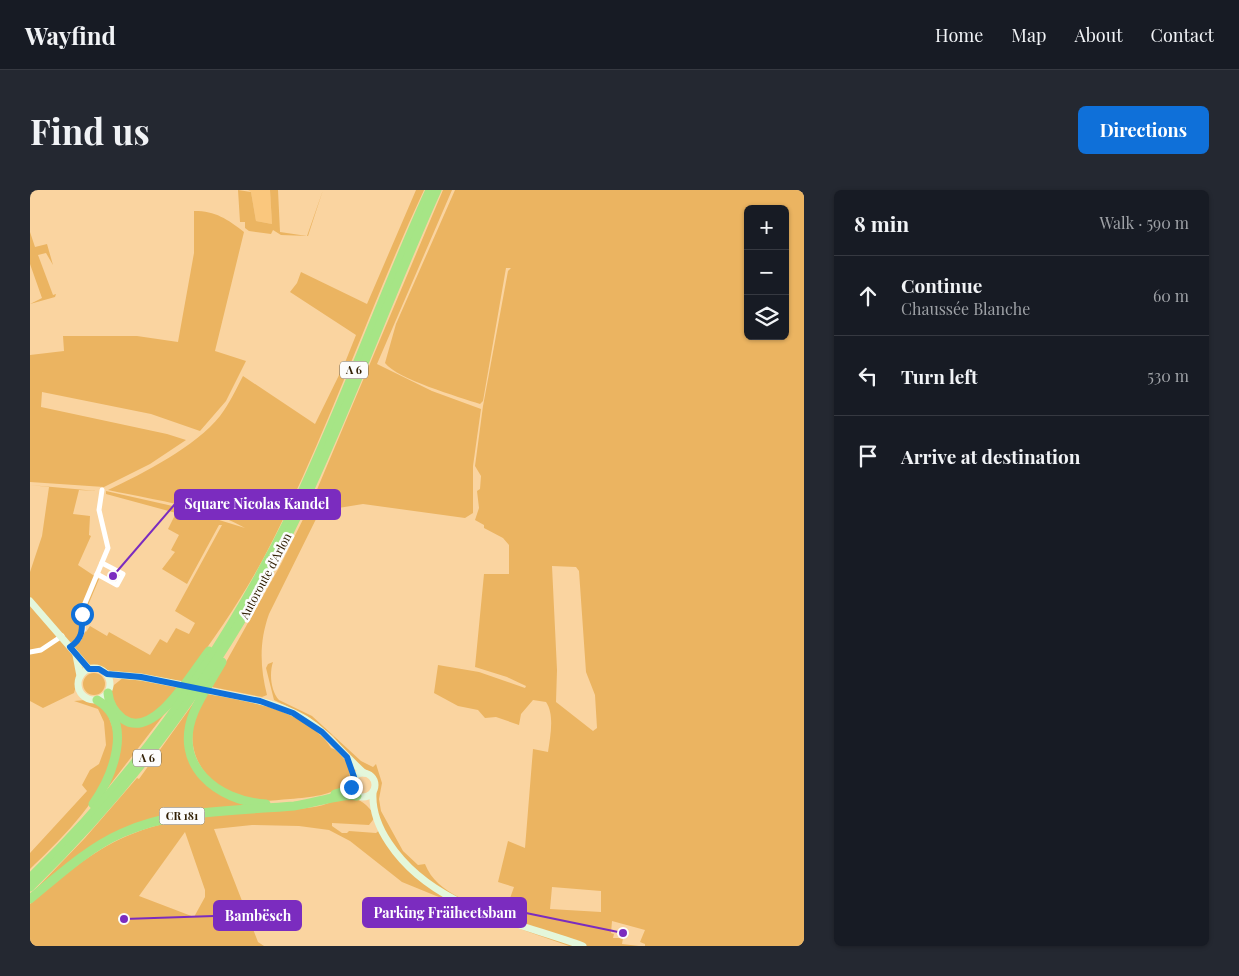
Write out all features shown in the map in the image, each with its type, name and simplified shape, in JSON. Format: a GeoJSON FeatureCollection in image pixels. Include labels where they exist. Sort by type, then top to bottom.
{"type":"FeatureCollection","features":[{"type":"Feature","properties":{"kind":"highway","name":"Autoroute d'Arlon"},"geometry":{"type":"LineString","coordinates":[[30,878],[111,792],[152,741],[224,637],[274,549],[311,471],[430,190]]}},
{"type":"Feature","properties":{"kind":"highway","name":"Autoroute d'Arlon"},"geometry":{"type":"LineString","coordinates":[[30,887],[88,828],[147,758],[209,673],[246,614],[317,474],[437,190]]}},
{"type":"Feature","properties":{"kind":"highway","name":"A 6"},"geometry":{"type":"LineString","coordinates":[[246,614],[240,630],[194,712],[189,730],[194,762],[204,779],[216,790],[229,797],[245,802],[265,804],[313,800],[331,796],[342,792],[352,780]]}},
{"type":"Feature","properties":{"kind":"highway"},"geometry":{"type":"LineString","coordinates":[[109,689],[109,701],[124,720],[139,724],[153,719],[163,711],[215,642],[224,637]]}},
{"type":"Feature","properties":{"kind":"highway","name":"A 6"},"geometry":{"type":"LineString","coordinates":[[61,846],[68,834],[104,789],[116,761],[115,726],[107,707],[97,700]]}},
{"type":"Feature","properties":{"kind":"highway","name":"CR 181"},"geometry":{"type":"LineString","coordinates":[[30,899],[77,860],[103,843],[122,833],[160,820],[315,804],[350,795],[359,797]]}},
{"type":"Feature","properties":{"kind":"main road"},"geometry":{"type":"LineString","coordinates":[[30,600],[89,669]]}},
{"type":"Feature","properties":{"kind":"main road"},"geometry":{"type":"LineString","coordinates":[[72,650],[80,676],[78,684],[81,693],[88,699],[97,700],[125,677]]}},
{"type":"Feature","properties":{"kind":"main road"},"geometry":{"type":"LineString","coordinates":[[80,676],[89,669],[99,669],[107,674],[141,677],[271,704],[293,713],[322,732],[364,773],[371,776],[375,782],[373,793],[376,816]]}},
{"type":"Feature","properties":{"kind":"main road"},"geometry":{"type":"LineString","coordinates":[[107,674],[109,689]]}},
{"type":"Feature","properties":{"kind":"main road"},"geometry":{"type":"LineString","coordinates":[[347,757],[352,780],[352,791],[376,816],[387,839],[401,859],[417,876],[443,894],[507,921],[583,946]]}},
{"type":"Feature","properties":{"kind":"main road"},"geometry":{"type":"LineString","coordinates":[[352,780],[364,773]]}},
{"type":"Feature","properties":{"kind":"main road"},"geometry":{"type":"LineString","coordinates":[[359,797],[368,797],[373,793]]}},
{"type":"Feature","properties":{"kind":"street"},"geometry":{"type":"LineString","coordinates":[[72,650],[83,630],[82,614],[108,548],[100,515],[102,490]]}},
{"type":"Feature","properties":{"kind":"street"},"geometry":{"type":"LineString","coordinates":[[97,574],[117,585],[123,574],[102,562]]}},
{"type":"Feature","properties":{"kind":"street"},"geometry":{"type":"LineString","coordinates":[[30,652],[41,650],[62,636]]}},
{"type":"Feature","properties":{"kind":"shaded area"},"geometry":{"type":"Polygon","coordinates":[[[238,190],[251,192],[256,221],[272,224],[270,190],[278,190],[280,232],[307,236],[281,235],[273,230],[271,234],[249,231],[245,228],[245,222],[240,222],[238,190]]]}},
{"type":"Feature","properties":{"kind":"shaded area"},"geometry":{"type":"Polygon","coordinates":[[[248,190],[270,190],[272,224],[256,221],[251,192],[248,190]]]}},
{"type":"Feature","properties":{"kind":"shaded area"},"geometry":{"type":"Polygon","coordinates":[[[323,190],[308,236],[307,236],[323,190]]]}},
{"type":"Feature","properties":{"kind":"shaded area"},"geometry":{"type":"Polygon","coordinates":[[[416,190],[424,190],[285,516],[254,576],[236,605],[172,697],[151,717],[143,720],[130,719],[123,714],[110,694],[114,685],[124,677],[102,668],[85,664],[76,654],[79,675],[74,693],[43,708],[30,701],[30,572],[42,536],[49,487],[30,485],[97,491],[79,490],[73,514],[90,516],[89,535],[91,536],[78,565],[99,579],[84,615],[83,630],[86,632],[90,626],[107,636],[109,632],[150,655],[160,639],[167,643],[176,628],[189,634],[195,623],[175,611],[222,525],[219,525],[187,584],[162,569],[175,552],[171,550],[179,535],[168,529],[176,513],[106,494],[106,491],[177,507],[245,528],[214,514],[197,509],[108,490],[153,467],[197,438],[220,416],[243,376],[315,424],[344,365],[356,335],[290,292],[297,283],[301,272],[367,304],[416,190]]]}},
{"type":"Feature","properties":{"kind":"shaded area"},"geometry":{"type":"Polygon","coordinates":[[[443,190],[452,190],[377,364],[432,391],[481,409],[473,466],[473,513],[465,518],[363,504],[320,511],[269,614],[266,624],[263,635],[262,654],[267,695],[262,697],[212,687],[281,564],[313,499],[443,190]]]}},
{"type":"Feature","properties":{"kind":"shaded area"},"geometry":{"type":"Polygon","coordinates":[[[455,190],[804,190],[804,946],[645,946],[645,944],[640,942],[645,930],[612,921],[611,933],[614,934],[613,938],[623,938],[622,944],[639,946],[569,946],[500,922],[402,882],[350,841],[329,830],[299,826],[252,825],[214,829],[258,942],[264,946],[30,946],[30,904],[64,875],[88,858],[127,836],[172,822],[219,815],[314,807],[347,798],[356,799],[363,803],[375,815],[375,795],[378,784],[372,773],[357,765],[333,736],[310,718],[274,700],[266,668],[268,664],[273,662],[272,682],[274,692],[279,700],[312,716],[361,761],[373,767],[376,764],[382,783],[379,799],[381,811],[403,851],[418,865],[425,864],[438,884],[448,891],[458,897],[504,915],[514,887],[498,882],[508,841],[525,848],[533,749],[548,752],[551,726],[549,707],[546,702],[533,700],[521,714],[519,725],[496,717],[485,718],[478,710],[458,706],[434,693],[438,665],[479,672],[525,688],[526,686],[507,677],[475,667],[484,574],[509,574],[509,545],[503,538],[484,528],[484,525],[475,520],[479,508],[477,491],[480,489],[481,476],[475,466],[483,406],[508,271],[511,268],[506,268],[483,401],[480,404],[415,381],[392,369],[385,363],[396,324],[455,190]],[[552,566],[557,670],[556,702],[593,731],[597,728],[595,695],[586,672],[579,571],[576,567],[552,566]],[[376,816],[369,825],[332,823],[332,826],[342,833],[349,831],[376,833],[381,829],[376,816]],[[185,832],[139,896],[194,917],[205,897],[205,890],[185,832]],[[552,887],[550,909],[601,912],[601,891],[552,887]]]}},
{"type":"Feature","properties":{"kind":"shaded area"},"geometry":{"type":"Polygon","coordinates":[[[194,211],[215,214],[244,232],[215,351],[246,361],[226,401],[200,431],[151,414],[42,392],[41,407],[167,434],[186,440],[150,464],[104,487],[30,482],[30,355],[64,351],[63,336],[137,336],[178,342],[194,253],[194,211]]]}},
{"type":"Feature","properties":{"kind":"shaded area"},"geometry":{"type":"Polygon","coordinates":[[[30,232],[35,247],[47,244],[53,265],[46,253],[38,255],[53,295],[56,294],[55,297],[30,304],[42,298],[30,264],[30,232]]]}},
{"type":"Feature","properties":{"kind":"shaded area"},"geometry":{"type":"Polygon","coordinates":[[[90,673],[98,673],[105,680],[105,688],[98,695],[90,695],[83,688],[83,680],[90,673]]]}},
{"type":"Feature","properties":{"kind":"shaded area"},"geometry":{"type":"Polygon","coordinates":[[[189,682],[106,790],[117,761],[111,709],[139,726],[189,682]]]}},
{"type":"Feature","properties":{"kind":"shaded area"},"geometry":{"type":"Polygon","coordinates":[[[205,687],[188,747],[207,780],[220,794],[242,803],[257,806],[143,821],[32,893],[85,838],[137,778],[139,779],[205,687]]]}},
{"type":"Feature","properties":{"kind":"shaded area"},"geometry":{"type":"Polygon","coordinates":[[[207,693],[276,709],[293,715],[308,724],[321,735],[331,748],[344,757],[349,767],[348,783],[334,791],[320,795],[268,801],[245,799],[220,787],[202,768],[196,757],[193,745],[192,732],[195,717],[207,693]]]}},
{"type":"Feature","properties":{"kind":"shaded area"},"geometry":{"type":"Polygon","coordinates":[[[85,700],[100,705],[109,716],[115,743],[111,763],[103,783],[90,803],[59,840],[30,869],[30,853],[87,791],[82,785],[90,770],[99,764],[106,745],[104,722],[98,709],[74,701],[85,700]]]}},
{"type":"Feature","properties":{"kind":"place","name":"Square Nicolas Kandel"},"geometry":{"type":"Point","coordinates":[113,576]}},
{"type":"Feature","properties":{"kind":"place","name":"Bambësch"},"geometry":{"type":"Point","coordinates":[124,919]}},
{"type":"Feature","properties":{"kind":"place","name":"Parking Fräiheetsbam"},"geometry":{"type":"Point","coordinates":[623,933]}},
{"type":"Feature","properties":{"kind":"route"},"geometry":{"type":"LineString","coordinates":[[82,614],[83,630],[79,639],[70,647],[89,669],[94,668],[107,674],[141,677],[260,701],[293,713],[322,732],[347,757],[354,777],[351,787]]}}]}
